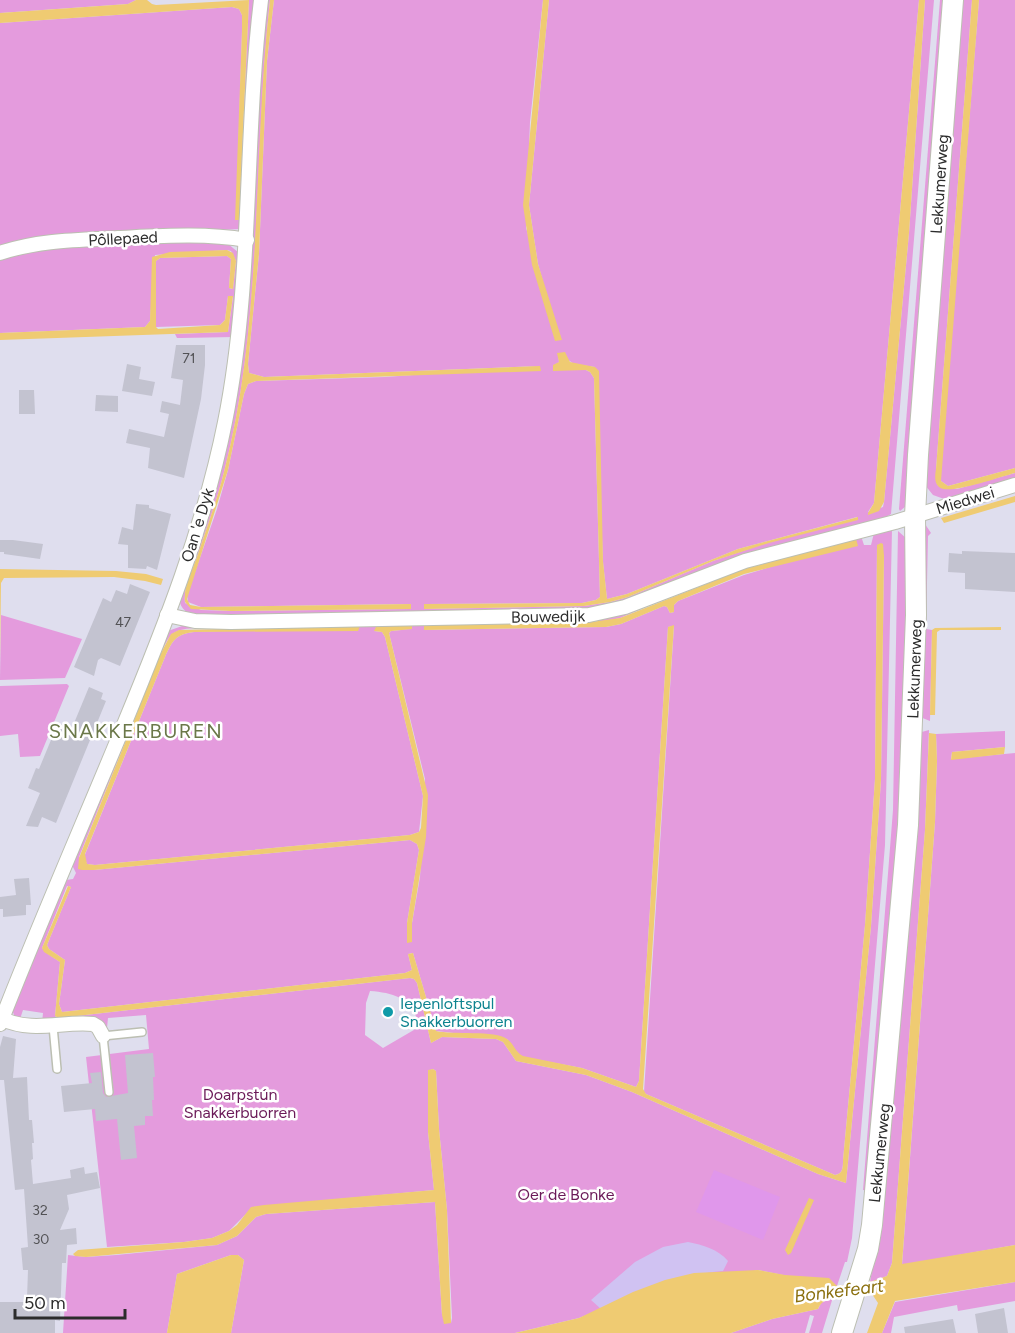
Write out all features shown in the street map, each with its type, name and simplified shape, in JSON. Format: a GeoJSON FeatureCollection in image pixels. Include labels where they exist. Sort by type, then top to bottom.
{"type":"FeatureCollection","features":[{"type":"Feature","properties":{"kind":"main road","name":"Lekkumerweg"},"geometry":{"type":"LineString","coordinates":[[842,1333],[868,1250],[875,1200],[908,825],[916,615],[915,516],[918,455],[953,0]]}},
{"type":"Feature","properties":{"kind":"street","name":"Oan 'e Dyk"},"geometry":{"type":"LineString","coordinates":[[103,1036],[98,1027],[93,1024],[26,1026],[1,1022],[167,615],[198,527],[225,420],[237,339],[247,240],[261,0]]}},
{"type":"Feature","properties":{"kind":"street","name":"Pôllepaed"},"geometry":{"type":"LineString","coordinates":[[0,253],[33,244],[75,240],[192,234],[247,240]]}},
{"type":"Feature","properties":{"kind":"street","name":"Miedwei"},"geometry":{"type":"LineString","coordinates":[[915,516],[1015,485]]}},
{"type":"Feature","properties":{"kind":"street","name":"Bouwedijk"},"geometry":{"type":"LineString","coordinates":[[167,615],[195,621],[231,622],[589,615],[625,607],[744,561],[915,516]]}},
{"type":"Feature","properties":{"kind":"lane"},"geometry":{"type":"LineString","coordinates":[[53,1026],[57,1069]]}},
{"type":"Feature","properties":{"kind":"lane"},"geometry":{"type":"LineString","coordinates":[[109,1092],[103,1036],[142,1032]]}},
{"type":"Feature","properties":{"kind":"green space"},"geometry":{"type":"Polygon","coordinates":[[[0,0],[136,0],[128,4],[0,13],[0,0]]]}},
{"type":"Feature","properties":{"kind":"green space"},"geometry":{"type":"Polygon","coordinates":[[[249,0],[258,0],[241,229],[192,231],[0,249],[0,23],[232,7],[239,9],[242,15],[242,31],[236,220],[239,219],[249,0]]]}},
{"type":"Feature","properties":{"kind":"green space"},"geometry":{"type":"Polygon","coordinates":[[[265,0],[270,0],[261,118],[256,237],[246,355],[237,414],[224,472],[185,591],[185,603],[201,610],[411,609],[411,604],[201,607],[188,602],[187,595],[228,470],[248,384],[256,381],[385,377],[540,366],[264,377],[249,373],[259,254],[267,61],[274,0],[543,0],[530,122],[526,228],[544,285],[538,264],[529,205],[549,0],[919,0],[874,503],[868,512],[883,507],[909,233],[925,0],[934,0],[891,514],[881,520],[589,610],[200,616],[183,609],[179,598],[223,451],[265,0]],[[558,353],[559,362],[555,365],[586,370],[594,378],[600,597],[582,603],[425,604],[425,609],[584,606],[610,602],[628,597],[713,561],[769,542],[858,519],[857,517],[738,549],[627,594],[607,599],[603,562],[595,367],[574,364],[558,353]]]}},
{"type":"Feature","properties":{"kind":"green space"},"geometry":{"type":"Polygon","coordinates":[[[940,0],[947,0],[906,506],[900,511],[899,509],[940,0]]]}},
{"type":"Feature","properties":{"kind":"green space"},"geometry":{"type":"Polygon","coordinates":[[[960,0],[972,0],[936,469],[937,485],[957,489],[1015,473],[1015,481],[947,500],[933,495],[925,485],[960,0]]]}},
{"type":"Feature","properties":{"kind":"green space"},"geometry":{"type":"Polygon","coordinates":[[[979,0],[1015,0],[1015,468],[948,486],[941,481],[941,465],[979,0]]]}},
{"type":"Feature","properties":{"kind":"green space"},"geometry":{"type":"Polygon","coordinates":[[[191,238],[227,243],[239,253],[233,337],[177,338],[175,334],[228,332],[233,297],[228,296],[225,320],[220,325],[156,327],[156,261],[160,258],[227,256],[231,259],[229,288],[233,289],[236,261],[231,251],[227,250],[155,255],[150,321],[145,327],[0,333],[0,257],[34,248],[191,238]]]}},
{"type":"Feature","properties":{"kind":"green space"},"geometry":{"type":"Polygon","coordinates":[[[925,524],[931,533],[928,536],[926,629],[932,630],[930,721],[920,717],[922,529],[925,524]]]}},
{"type":"Feature","properties":{"kind":"green space"},"geometry":{"type":"Polygon","coordinates":[[[892,530],[885,845],[852,1238],[847,1262],[845,1262],[837,1286],[758,1270],[515,1333],[231,1333],[244,1260],[238,1255],[231,1255],[177,1274],[167,1333],[63,1333],[68,1255],[86,1257],[116,1255],[217,1245],[237,1236],[256,1217],[266,1214],[435,1202],[442,1315],[451,1323],[452,1318],[447,1210],[436,1071],[433,1069],[428,1071],[428,1132],[434,1190],[253,1207],[229,1231],[212,1238],[107,1247],[86,1057],[149,1049],[146,1015],[108,1018],[107,1028],[104,1024],[42,1023],[43,1013],[23,1010],[20,1019],[15,1017],[12,1010],[66,880],[73,879],[76,873],[72,865],[168,631],[185,625],[593,619],[731,571],[861,536],[864,545],[871,545],[874,533],[892,530]],[[877,545],[875,779],[865,925],[843,1165],[840,1173],[835,1175],[644,1092],[674,626],[668,627],[639,1081],[636,1087],[582,1068],[523,1057],[516,1052],[507,1039],[436,1031],[413,953],[408,954],[412,970],[405,973],[62,1012],[59,1004],[65,960],[47,945],[71,887],[67,886],[42,948],[60,962],[55,1016],[59,1018],[414,979],[417,983],[431,1043],[442,1037],[496,1039],[503,1042],[516,1061],[586,1075],[632,1092],[818,1174],[846,1183],[871,926],[881,780],[884,556],[877,545]],[[761,564],[669,597],[620,618],[606,621],[424,625],[424,630],[606,627],[621,624],[664,606],[670,613],[674,612],[674,605],[678,601],[744,575],[777,565],[761,564]],[[360,626],[194,628],[172,634],[160,655],[79,857],[87,864],[84,857],[165,657],[175,639],[183,634],[194,632],[360,626]],[[412,629],[374,631],[382,632],[385,637],[423,796],[419,832],[410,835],[87,864],[94,870],[410,840],[417,844],[419,850],[407,923],[407,942],[412,942],[412,923],[420,877],[425,779],[389,633],[412,629]],[[370,991],[366,1003],[365,1035],[383,1048],[419,1027],[417,1017],[402,999],[370,991]]]}},
{"type":"Feature","properties":{"kind":"green space"},"geometry":{"type":"Polygon","coordinates":[[[898,531],[907,539],[902,811],[868,1191],[863,1190],[893,810],[898,531]]]}},
{"type":"Feature","properties":{"kind":"green space"},"geometry":{"type":"Polygon","coordinates":[[[1,615],[82,639],[65,678],[0,680],[1,615]]]}},
{"type":"Feature","properties":{"kind":"green space"},"geometry":{"type":"Polygon","coordinates":[[[67,684],[69,686],[40,756],[20,757],[18,734],[0,736],[0,686],[67,684]]]}},
{"type":"Feature","properties":{"kind":"green space"},"geometry":{"type":"Polygon","coordinates":[[[929,730],[925,830],[892,1263],[887,1276],[870,1282],[883,1207],[918,733],[929,730]]]}},
{"type":"Feature","properties":{"kind":"green space"},"geometry":{"type":"Polygon","coordinates":[[[1005,731],[1005,747],[952,752],[951,759],[1015,753],[1015,1245],[902,1265],[935,822],[936,734],[1005,731]]]}},
{"type":"Feature","properties":{"kind":"green space"},"geometry":{"type":"Polygon","coordinates":[[[1015,1282],[1015,1301],[958,1311],[957,1305],[894,1317],[891,1333],[882,1333],[895,1302],[1015,1282]]]}},
{"type":"Feature","properties":{"kind":"green space"},"geometry":{"type":"Polygon","coordinates":[[[833,1297],[822,1333],[809,1333],[814,1316],[810,1315],[805,1333],[731,1333],[772,1319],[818,1309],[821,1303],[833,1297]]]}},
{"type":"Feature","properties":{"kind":"sand"},"geometry":{"type":"Polygon","coordinates":[[[688,1242],[720,1253],[728,1261],[723,1271],[660,1283],[601,1309],[591,1300],[635,1262],[663,1247],[688,1242]]]}},
{"type":"Feature","properties":{"kind":"shaded area"},"geometry":{"type":"Polygon","coordinates":[[[714,1170],[780,1197],[763,1240],[696,1212],[714,1170]]]}},
{"type":"Feature","properties":{"kind":"water"},"geometry":{"type":"Polygon","coordinates":[[[136,0],[147,0],[156,5],[249,0],[239,220],[235,220],[242,31],[242,15],[239,9],[232,7],[0,23],[0,13],[128,4],[136,0]]]}},
{"type":"Feature","properties":{"kind":"water"},"geometry":{"type":"Polygon","coordinates":[[[270,0],[274,0],[267,61],[259,254],[249,373],[264,377],[540,366],[541,371],[256,381],[248,384],[228,470],[187,599],[190,605],[201,607],[411,604],[411,609],[231,611],[191,609],[185,602],[187,584],[224,472],[237,414],[246,355],[255,237],[264,59],[270,0]]]}},
{"type":"Feature","properties":{"kind":"water"},"geometry":{"type":"Polygon","coordinates":[[[543,0],[549,0],[529,205],[538,264],[562,340],[555,341],[532,265],[523,205],[543,0]]]}},
{"type":"Feature","properties":{"kind":"water"},"geometry":{"type":"Polygon","coordinates":[[[919,0],[925,0],[909,233],[884,502],[879,511],[868,515],[874,503],[919,0]]]}},
{"type":"Feature","properties":{"kind":"water"},"geometry":{"type":"Polygon","coordinates":[[[972,0],[979,0],[941,481],[948,486],[1015,468],[1015,473],[964,487],[944,489],[937,485],[935,476],[972,0]]]}},
{"type":"Feature","properties":{"kind":"water"},"geometry":{"type":"Polygon","coordinates":[[[227,250],[233,253],[236,261],[233,289],[229,288],[231,259],[227,256],[160,258],[156,261],[156,327],[158,329],[220,325],[225,320],[228,296],[233,296],[228,332],[0,340],[0,333],[145,327],[150,321],[152,257],[170,252],[227,250]]]}},
{"type":"Feature","properties":{"kind":"water"},"geometry":{"type":"Polygon","coordinates":[[[565,352],[570,362],[595,367],[599,371],[603,561],[607,599],[627,594],[738,549],[858,517],[858,520],[769,543],[713,561],[628,597],[610,602],[584,606],[424,609],[424,604],[582,603],[600,597],[594,378],[586,370],[553,371],[553,365],[559,362],[557,353],[565,352]]]}},
{"type":"Feature","properties":{"kind":"water"},"geometry":{"type":"Polygon","coordinates":[[[1015,496],[1015,502],[944,523],[941,518],[1015,496]]]}},
{"type":"Feature","properties":{"kind":"water"},"geometry":{"type":"Polygon","coordinates":[[[856,539],[858,546],[744,574],[678,601],[674,605],[674,612],[670,613],[664,606],[621,624],[606,627],[424,630],[424,625],[584,623],[620,618],[744,569],[856,539]]]}},
{"type":"Feature","properties":{"kind":"water"},"geometry":{"type":"Polygon","coordinates":[[[881,543],[884,556],[881,780],[871,926],[846,1183],[818,1174],[632,1092],[586,1075],[516,1061],[503,1042],[496,1039],[442,1037],[431,1043],[417,983],[410,978],[59,1018],[55,1016],[60,962],[44,952],[42,948],[68,886],[71,887],[47,945],[65,960],[59,1004],[62,1012],[405,973],[412,970],[408,954],[413,953],[436,1031],[501,1036],[507,1039],[523,1056],[582,1068],[636,1087],[639,1081],[668,627],[674,625],[643,1089],[646,1094],[835,1175],[838,1174],[843,1165],[865,925],[875,779],[877,545],[881,543]]]}},
{"type":"Feature","properties":{"kind":"water"},"geometry":{"type":"Polygon","coordinates":[[[0,569],[116,571],[146,574],[163,579],[161,585],[114,577],[4,578],[1,583],[0,659],[0,569]]]}},
{"type":"Feature","properties":{"kind":"water"},"geometry":{"type":"Polygon","coordinates":[[[412,625],[412,629],[389,633],[428,795],[426,837],[412,923],[412,942],[407,943],[407,923],[419,850],[417,844],[410,840],[94,870],[78,869],[79,858],[160,655],[171,634],[179,630],[360,626],[358,631],[194,632],[183,634],[175,639],[165,657],[85,854],[87,864],[410,835],[419,832],[423,796],[385,637],[382,632],[374,631],[376,627],[412,625]]]}},
{"type":"Feature","properties":{"kind":"water"},"geometry":{"type":"Polygon","coordinates":[[[1001,627],[1001,630],[940,630],[937,632],[935,715],[930,715],[932,630],[935,628],[1001,627]]]}},
{"type":"Feature","properties":{"kind":"water","name":"Bonkefeart"},"geometry":{"type":"Polygon","coordinates":[[[929,733],[936,734],[935,822],[902,1264],[1015,1245],[1015,1282],[895,1301],[882,1333],[867,1333],[878,1303],[872,1294],[866,1293],[832,1297],[821,1304],[818,1309],[772,1319],[731,1333],[515,1333],[579,1318],[633,1292],[665,1280],[694,1273],[758,1270],[785,1275],[829,1278],[837,1286],[870,1282],[887,1276],[892,1263],[925,830],[929,733]]]}},
{"type":"Feature","properties":{"kind":"water"},"geometry":{"type":"Polygon","coordinates":[[[1005,747],[1004,754],[951,760],[952,752],[1005,747]]]}},
{"type":"Feature","properties":{"kind":"water"},"geometry":{"type":"Polygon","coordinates":[[[428,1070],[436,1071],[447,1210],[451,1323],[444,1324],[442,1315],[435,1202],[266,1214],[256,1217],[237,1236],[217,1245],[86,1257],[73,1254],[78,1250],[212,1238],[237,1225],[251,1207],[434,1190],[428,1132],[428,1070]]]}},
{"type":"Feature","properties":{"kind":"water"},"geometry":{"type":"Polygon","coordinates":[[[809,1198],[814,1200],[791,1253],[788,1255],[785,1250],[809,1198]]]}},
{"type":"Feature","properties":{"kind":"water"},"geometry":{"type":"Polygon","coordinates":[[[231,1255],[238,1255],[244,1260],[231,1333],[167,1333],[177,1274],[231,1255]]]}},
{"type":"Feature","properties":{"kind":"building"},"geometry":{"type":"Polygon","coordinates":[[[176,345],[205,345],[201,399],[184,478],[148,468],[150,448],[126,443],[129,429],[164,437],[169,414],[160,412],[162,401],[180,405],[183,380],[171,378],[176,345]]]}},
{"type":"Feature","properties":{"kind":"building"},"geometry":{"type":"Polygon","coordinates":[[[127,364],[141,367],[139,379],[155,382],[152,396],[122,391],[127,364]]]}},
{"type":"Feature","properties":{"kind":"building"},"geometry":{"type":"Polygon","coordinates":[[[19,390],[34,390],[35,414],[19,414],[19,390]]]}},
{"type":"Feature","properties":{"kind":"building"},"geometry":{"type":"Polygon","coordinates":[[[96,395],[118,396],[118,412],[95,411],[96,395]]]}},
{"type":"Feature","properties":{"kind":"building"},"geometry":{"type":"Polygon","coordinates":[[[136,504],[149,505],[149,508],[171,514],[157,570],[147,566],[146,569],[128,568],[128,545],[118,544],[122,527],[133,530],[136,504]]]}},
{"type":"Feature","properties":{"kind":"building"},"geometry":{"type":"Polygon","coordinates":[[[0,540],[43,544],[40,559],[4,554],[0,552],[0,540]]]}},
{"type":"Feature","properties":{"kind":"building"},"geometry":{"type":"Polygon","coordinates":[[[962,551],[1015,553],[1015,592],[965,589],[965,573],[948,572],[949,553],[962,554],[962,551]]]}},
{"type":"Feature","properties":{"kind":"building"},"geometry":{"type":"Polygon","coordinates":[[[130,584],[150,592],[120,666],[101,658],[98,660],[94,676],[74,667],[103,598],[111,602],[116,590],[127,594],[130,584]]]}},
{"type":"Feature","properties":{"kind":"building"},"geometry":{"type":"Polygon","coordinates":[[[89,687],[103,693],[101,699],[106,701],[56,823],[42,817],[38,827],[26,826],[40,793],[28,788],[36,768],[39,769],[58,723],[72,728],[89,687]]]}},
{"type":"Feature","properties":{"kind":"building"},"geometry":{"type":"Polygon","coordinates":[[[29,878],[31,905],[26,905],[26,915],[3,917],[0,897],[16,895],[14,879],[29,878]]]}},
{"type":"Feature","properties":{"kind":"building"},"geometry":{"type":"Polygon","coordinates":[[[3,1036],[16,1039],[13,1078],[27,1077],[29,1120],[32,1120],[34,1143],[32,1143],[33,1159],[31,1160],[33,1184],[71,1178],[70,1170],[84,1167],[85,1174],[97,1172],[100,1188],[67,1195],[69,1209],[60,1230],[76,1228],[77,1244],[67,1245],[66,1263],[62,1263],[60,1321],[55,1320],[55,1333],[0,1333],[0,1302],[24,1302],[24,1298],[27,1298],[28,1270],[23,1270],[21,1248],[28,1247],[24,1189],[15,1190],[4,1080],[0,1080],[0,1047],[3,1036]]]}},
{"type":"Feature","properties":{"kind":"building"},"geometry":{"type":"Polygon","coordinates":[[[153,1053],[155,1077],[153,1077],[153,1116],[145,1116],[145,1125],[134,1126],[137,1158],[121,1160],[117,1119],[96,1121],[95,1109],[64,1112],[61,1086],[92,1083],[90,1073],[101,1072],[103,1093],[106,1097],[128,1093],[125,1055],[153,1053]]]}},
{"type":"Feature","properties":{"kind":"building"},"geometry":{"type":"Polygon","coordinates":[[[1004,1308],[1008,1333],[978,1333],[975,1314],[1004,1308]]]}},
{"type":"Feature","properties":{"kind":"building"},"geometry":{"type":"Polygon","coordinates":[[[953,1319],[956,1333],[905,1333],[904,1327],[953,1319]]]}},
{"type":"Feature","properties":{"kind":"place","name":"Iepenloftspul Snakkerbuorren"},"geometry":{"type":"Point","coordinates":[388,1012]}},
{"type":"Feature","properties":{"kind":"district","name":"SNAKKERBUREN"},"geometry":{"type":"Point","coordinates":[136,731]}},
{"type":"Feature","properties":{"kind":"park label","name":"Doarpstún Snakkerbuorren"},"geometry":{"type":"Point","coordinates":[240,1103]}},
{"type":"Feature","properties":{"kind":"park label","name":"Oer de Bonke"},"geometry":{"type":"Point","coordinates":[566,1194]}}]}
